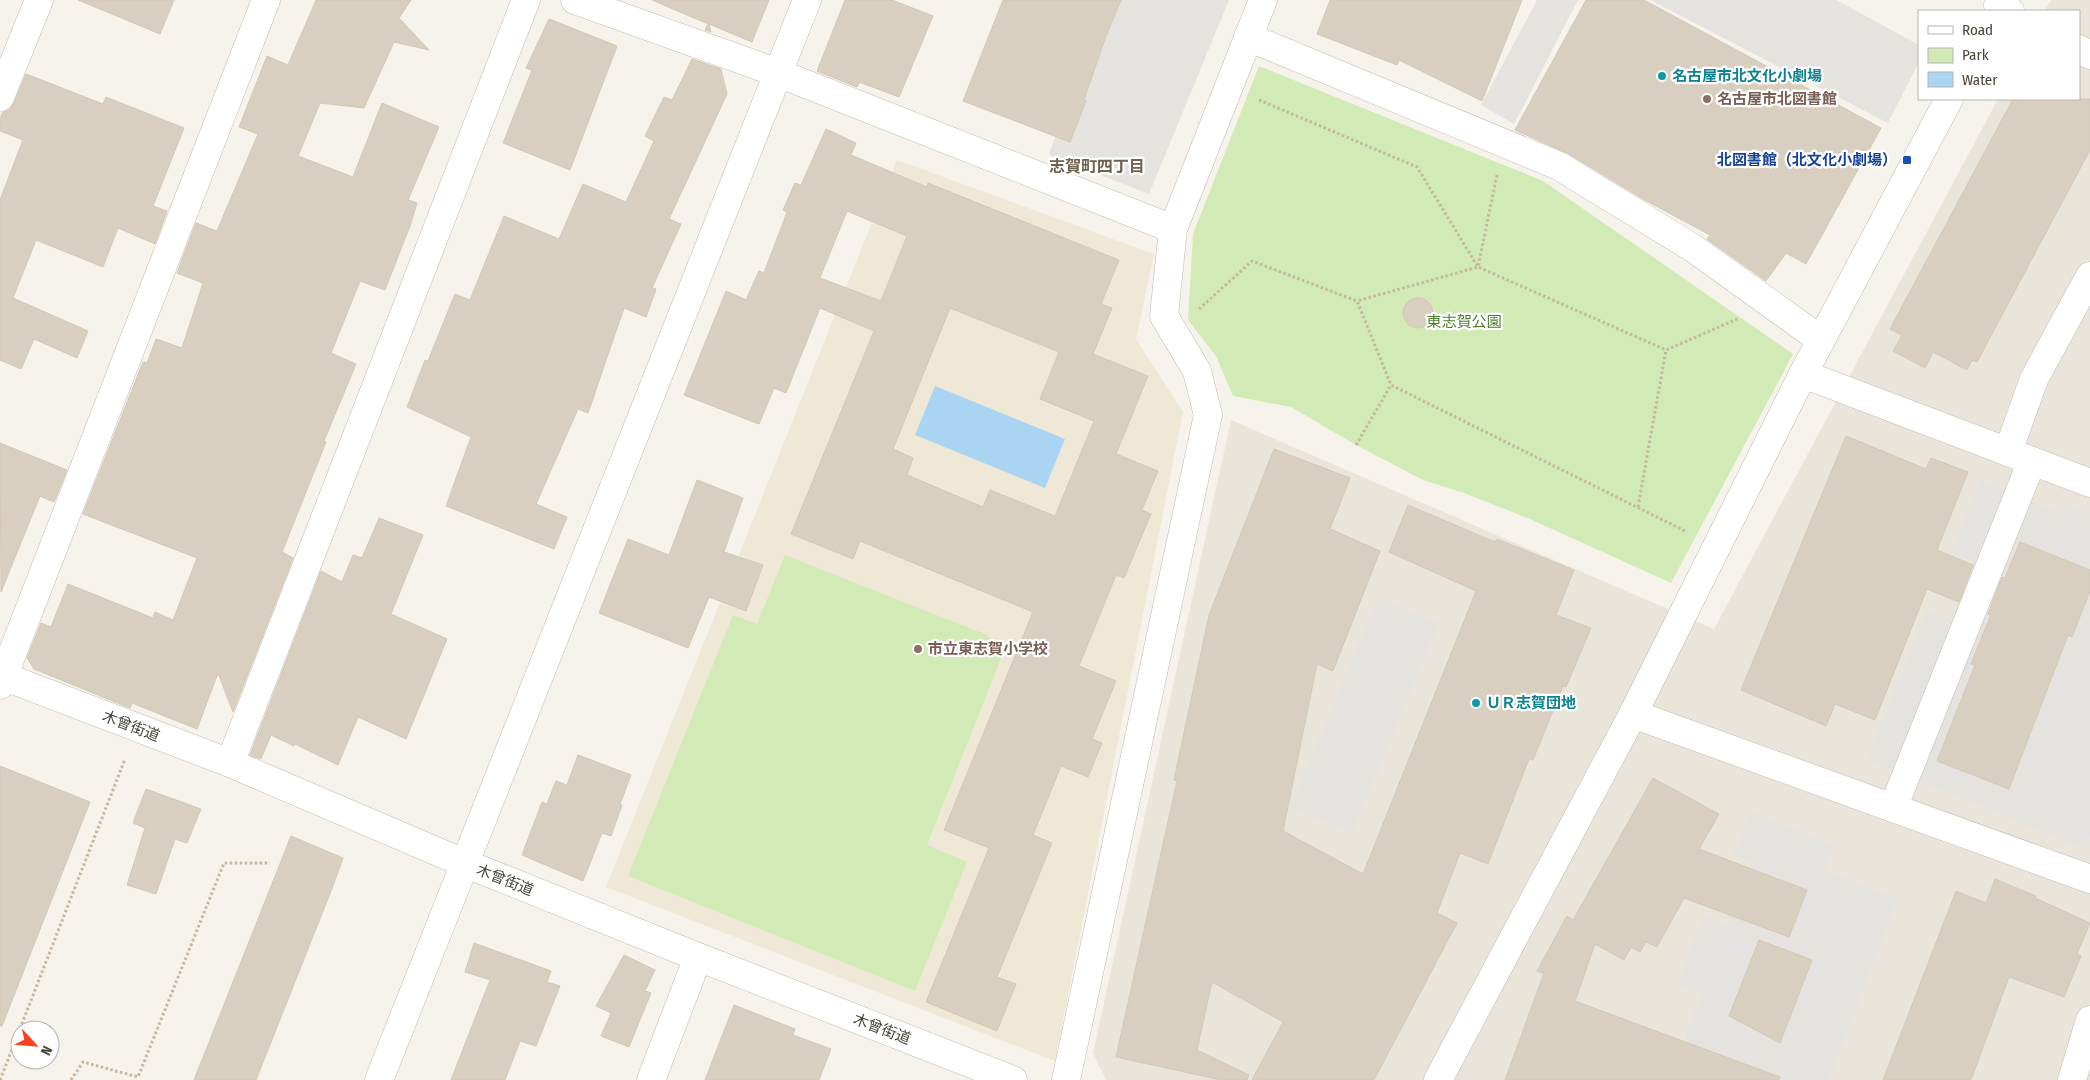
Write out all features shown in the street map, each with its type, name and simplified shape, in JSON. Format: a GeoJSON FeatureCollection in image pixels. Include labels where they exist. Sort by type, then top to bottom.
{"type":"FeatureCollection","features":[{"type":"Feature","properties":{"kind":"street"},"geometry":{"type":"LineString","coordinates":[[0,97],[39,0]]}},
{"type":"Feature","properties":{"kind":"street"},"geometry":{"type":"LineString","coordinates":[[1,679],[266,0]]}},
{"type":"Feature","properties":{"kind":"street"},"geometry":{"type":"LineString","coordinates":[[230,763],[526,0]]}},
{"type":"Feature","properties":{"kind":"street"},"geometry":{"type":"LineString","coordinates":[[575,0],[778,73],[1173,229]]}},
{"type":"Feature","properties":{"kind":"street"},"geometry":{"type":"LineString","coordinates":[[379,1080],[807,0]]}},
{"type":"Feature","properties":{"kind":"street"},"geometry":{"type":"LineString","coordinates":[[1066,1080],[1208,415],[1197,370],[1164,316],[1173,229],[1263,0]]}},
{"type":"Feature","properties":{"kind":"street"},"geometry":{"type":"LineString","coordinates":[[1248,37],[1559,166],[1693,248],[1821,340]]}},
{"type":"Feature","properties":{"kind":"street"},"geometry":{"type":"LineString","coordinates":[[1438,1080],[1633,714],[1803,374],[1948,100]]}},
{"type":"Feature","properties":{"kind":"street"},"geometry":{"type":"LineString","coordinates":[[1893,808],[2020,457],[2034,379],[2090,276]]}},
{"type":"Feature","properties":{"kind":"street"},"geometry":{"type":"LineString","coordinates":[[1803,374],[2090,483]]}},
{"type":"Feature","properties":{"kind":"street","name":"木曾街道"},"geometry":{"type":"LineString","coordinates":[[1,679],[230,763],[464,863],[698,958],[1013,1080]]}},
{"type":"Feature","properties":{"kind":"street"},"geometry":{"type":"LineString","coordinates":[[1633,714],[2090,879]]}},
{"type":"Feature","properties":{"kind":"street"},"geometry":{"type":"LineString","coordinates":[[651,1080],[698,958]]}},
{"type":"Feature","properties":{"kind":"street"},"geometry":{"type":"LineString","coordinates":[[2072,1080],[2090,1020]]}},
{"type":"Feature","properties":{"kind":"path"},"geometry":{"type":"LineString","coordinates":[[1229,87],[1416,167],[1478,266],[1666,350],[1771,305]]}},
{"type":"Feature","properties":{"kind":"path"},"geometry":{"type":"LineString","coordinates":[[1478,266],[1503,143]]}},
{"type":"Feature","properties":{"kind":"path"},"geometry":{"type":"LineString","coordinates":[[1196,313],[1252,261],[1357,301],[1478,266]]}},
{"type":"Feature","properties":{"kind":"path"},"geometry":{"type":"LineString","coordinates":[[1357,301],[1391,385],[1717,546]]}},
{"type":"Feature","properties":{"kind":"path"},"geometry":{"type":"LineString","coordinates":[[1638,507],[1666,350]]}},
{"type":"Feature","properties":{"kind":"path"},"geometry":{"type":"LineString","coordinates":[[1356,445],[1391,385]]}},
{"type":"Feature","properties":{"kind":"path"},"geometry":{"type":"LineString","coordinates":[[6,1080],[1,1079],[137,728]]}},
{"type":"Feature","properties":{"kind":"path"},"geometry":{"type":"LineString","coordinates":[[71,1080],[83,1062],[138,1077],[224,863],[270,863]]}},
{"type":"Feature","properties":{"kind":"shaded area"},"geometry":{"type":"Polygon","coordinates":[[[1102,0],[1229,0],[1149,194],[1049,155],[1102,0]]]}},
{"type":"Feature","properties":{"kind":"shaded area"},"geometry":{"type":"Polygon","coordinates":[[[1537,0],[1578,0],[1514,124],[1481,105],[1537,0]]]}},
{"type":"Feature","properties":{"kind":"shaded area"},"geometry":{"type":"Polygon","coordinates":[[[1650,0],[1836,0],[1918,44],[1918,64],[1888,123],[1650,0]]]}},
{"type":"Feature","properties":{"kind":"shaded area"},"geometry":{"type":"Polygon","coordinates":[[[2051,0],[2090,0],[2090,1080],[1106,1080],[1093,1053],[1231,420],[1714,629],[1997,100],[2080,100],[2080,10],[2045,10],[2051,0]]]}},
{"type":"Feature","properties":{"kind":"shaded area","name":"市立東志賀小学校"},"geometry":{"type":"Polygon","coordinates":[[[897,160],[1154,254],[1136,339],[1183,412],[1055,1061],[606,887],[897,160]]]}},
{"type":"Feature","properties":{"kind":"shaded area"},"geometry":{"type":"Polygon","coordinates":[[[1980,480],[2061,513],[2065,503],[2090,513],[2090,837],[2085,849],[1866,760],[1927,610],[1951,619],[1974,563],[1950,553],[1980,480]]]}},
{"type":"Feature","properties":{"kind":"shaded area"},"geometry":{"type":"Polygon","coordinates":[[[1378,597],[1439,623],[1352,833],[1290,808],[1378,597]]]}},
{"type":"Feature","properties":{"kind":"shaded area"},"geometry":{"type":"Polygon","coordinates":[[[1750,812],[1834,844],[1824,870],[1898,898],[1829,1080],[1642,1080],[1670,1077],[1701,994],[1677,985],[1703,916],[1727,925],[1751,862],[1733,855],[1750,812]]]}},
{"type":"Feature","properties":{"kind":"green space","name":"東志賀公園"},"geometry":{"type":"Polygon","coordinates":[[[1259,66],[1543,181],[1793,354],[1671,583],[1530,519],[1464,493],[1423,480],[1356,445],[1291,407],[1233,396],[1216,356],[1188,320],[1193,234],[1259,66]]]}},
{"type":"Feature","properties":{"kind":"green space"},"geometry":{"type":"Polygon","coordinates":[[[785,555],[987,635],[1003,653],[927,845],[967,862],[915,991],[628,876],[733,615],[757,624],[785,555]]]}},
{"type":"Feature","properties":{"kind":"water"},"geometry":{"type":"Polygon","coordinates":[[[935,386],[1065,439],[1045,488],[915,435],[935,386]]]}},
{"type":"Feature","properties":{"kind":"building"},"geometry":{"type":"Polygon","coordinates":[[[78,0],[174,0],[160,34],[78,0]]]}},
{"type":"Feature","properties":{"kind":"building"},"geometry":{"type":"Polygon","coordinates":[[[316,0],[411,0],[399,18],[429,50],[394,42],[364,108],[320,103],[298,156],[353,177],[382,103],[439,127],[408,200],[417,203],[385,290],[360,281],[331,353],[356,364],[324,441],[326,442],[282,552],[293,558],[233,712],[218,673],[197,729],[132,703],[130,708],[34,669],[27,658],[41,623],[51,627],[68,584],[153,618],[155,612],[173,620],[197,558],[83,514],[143,362],[147,363],[156,339],[182,348],[203,283],[177,273],[196,223],[217,231],[258,134],[239,127],[267,56],[288,65],[316,0]]]}},
{"type":"Feature","properties":{"kind":"building"},"geometry":{"type":"Polygon","coordinates":[[[652,0],[769,0],[752,42],[709,24],[711,32],[705,30],[708,24],[652,0]]]}},
{"type":"Feature","properties":{"kind":"building"},"geometry":{"type":"Polygon","coordinates":[[[845,0],[892,0],[933,16],[899,97],[859,82],[857,87],[817,71],[845,0]]]}},
{"type":"Feature","properties":{"kind":"building"},"geometry":{"type":"Polygon","coordinates":[[[1003,0],[1121,0],[1106,36],[1084,100],[1086,101],[1070,142],[963,101],[1003,0]]]}},
{"type":"Feature","properties":{"kind":"building"},"geometry":{"type":"Polygon","coordinates":[[[1330,0],[1522,0],[1482,101],[1399,60],[1397,65],[1317,34],[1330,0]]]}},
{"type":"Feature","properties":{"kind":"building"},"geometry":{"type":"Polygon","coordinates":[[[1586,0],[1644,0],[1881,128],[1806,264],[1786,253],[1766,281],[1707,239],[1710,235],[1643,199],[1567,153],[1515,130],[1586,0]]]}},
{"type":"Feature","properties":{"kind":"building"},"geometry":{"type":"Polygon","coordinates":[[[549,19],[617,46],[570,170],[503,143],[532,70],[526,68],[549,19]]]}},
{"type":"Feature","properties":{"kind":"building"},"geometry":{"type":"Polygon","coordinates":[[[692,59],[721,69],[727,94],[669,219],[681,224],[652,288],[656,289],[646,317],[624,308],[588,413],[578,409],[536,504],[567,517],[554,549],[446,506],[471,437],[407,407],[425,360],[428,361],[455,294],[470,300],[504,216],[559,239],[583,184],[626,202],[654,141],[645,136],[664,97],[672,100],[692,59]]]}},
{"type":"Feature","properties":{"kind":"building"},"geometry":{"type":"Polygon","coordinates":[[[26,74],[103,104],[106,97],[184,128],[153,206],[167,211],[155,244],[118,228],[103,267],[36,240],[13,298],[88,331],[77,358],[34,339],[21,369],[0,360],[0,200],[23,140],[0,131],[0,119],[3,112],[9,110],[14,103],[26,74]]]}},
{"type":"Feature","properties":{"kind":"building"},"geometry":{"type":"Polygon","coordinates":[[[2090,99],[2090,150],[1977,362],[1972,360],[1967,370],[1933,352],[1925,368],[1893,351],[1902,335],[1890,329],[2012,100],[2090,99]]]}},
{"type":"Feature","properties":{"kind":"building"},"geometry":{"type":"Polygon","coordinates":[[[826,129],[856,143],[851,155],[927,187],[928,183],[1119,260],[1101,304],[1112,308],[1093,354],[1148,376],[1116,454],[1158,471],[1142,510],[1151,514],[1124,578],[1116,575],[1079,666],[1116,681],[1092,739],[1102,743],[1088,777],[1061,766],[1033,835],[1052,843],[997,977],[1016,984],[997,1031],[926,1002],[989,848],[944,830],[1033,612],[860,541],[853,559],[791,534],[874,331],[820,308],[786,393],[774,388],[759,424],[684,395],[726,291],[746,300],[759,271],[764,273],[787,212],[783,210],[795,183],[801,185],[826,129]],[[847,211],[820,278],[881,301],[907,236],[847,211]],[[950,308],[893,449],[913,458],[907,475],[983,507],[990,490],[1055,516],[1094,421],[1040,399],[1059,352],[950,308]]]}},
{"type":"Feature","properties":{"kind":"building"},"geometry":{"type":"Polygon","coordinates":[[[1418,298],[1429,302],[1433,313],[1429,324],[1418,328],[1407,324],[1403,313],[1407,302],[1418,298]]]}},
{"type":"Feature","properties":{"kind":"building"},"geometry":{"type":"Polygon","coordinates":[[[1846,436],[1926,469],[1931,458],[1968,472],[1937,550],[1973,565],[1959,602],[1927,589],[1875,720],[1835,704],[1826,726],[1741,690],[1846,436]]]}},
{"type":"Feature","properties":{"kind":"building"},"geometry":{"type":"Polygon","coordinates":[[[0,443],[67,470],[54,502],[40,496],[1,592],[0,443]]]}},
{"type":"Feature","properties":{"kind":"building"},"geometry":{"type":"Polygon","coordinates":[[[1274,449],[1350,478],[1330,529],[1380,551],[1333,671],[1317,664],[1283,831],[1363,874],[1476,591],[1389,552],[1408,505],[1495,542],[1497,539],[1574,570],[1556,615],[1591,628],[1566,687],[1563,686],[1533,760],[1529,759],[1488,864],[1460,853],[1437,913],[1457,923],[1374,1080],[1252,1080],[1283,1022],[1212,982],[1197,1050],[1249,1075],[1247,1080],[1221,1080],[1116,1057],[1177,781],[1174,780],[1209,615],[1274,449]]]}},
{"type":"Feature","properties":{"kind":"building"},"geometry":{"type":"Polygon","coordinates":[[[697,480],[743,498],[724,552],[763,565],[746,611],[709,597],[688,648],[599,613],[628,539],[669,555],[697,480]]]}},
{"type":"Feature","properties":{"kind":"building"},"geometry":{"type":"Polygon","coordinates":[[[379,518],[423,535],[391,614],[447,639],[406,739],[358,717],[338,765],[295,744],[294,746],[271,735],[261,759],[250,755],[321,571],[342,582],[353,555],[362,558],[379,518]]]}},
{"type":"Feature","properties":{"kind":"building"},"geometry":{"type":"Polygon","coordinates":[[[2020,542],[2090,570],[2090,591],[2072,637],[2068,635],[2009,789],[1937,761],[1975,665],[1971,664],[1991,615],[1988,614],[2002,577],[2005,578],[2020,542]]]}},
{"type":"Feature","properties":{"kind":"building"},"geometry":{"type":"Polygon","coordinates":[[[578,755],[631,775],[611,836],[602,833],[583,881],[522,855],[542,802],[547,804],[556,781],[567,785],[578,755]]]}},
{"type":"Feature","properties":{"kind":"building"},"geometry":{"type":"Polygon","coordinates":[[[0,766],[90,802],[2,1026],[0,1026],[0,766]]]}},
{"type":"Feature","properties":{"kind":"building"},"geometry":{"type":"Polygon","coordinates":[[[1653,778],[1719,814],[1699,849],[1807,890],[1789,937],[1684,898],[1657,947],[1646,942],[1640,952],[1631,947],[1624,960],[1595,944],[1575,1001],[1780,1077],[1779,1080],[1505,1080],[1544,973],[1537,971],[1567,916],[1573,920],[1653,778]]]}},
{"type":"Feature","properties":{"kind":"building"},"geometry":{"type":"Polygon","coordinates":[[[146,789],[201,809],[187,843],[175,839],[156,894],[127,885],[145,828],[133,823],[146,789]]]}},
{"type":"Feature","properties":{"kind":"building"},"geometry":{"type":"Polygon","coordinates":[[[291,836],[343,858],[256,1080],[194,1080],[291,836]]]}},
{"type":"Feature","properties":{"kind":"building"},"geometry":{"type":"Polygon","coordinates":[[[1995,879],[2036,896],[2035,898],[2090,923],[2077,954],[2081,956],[2064,997],[2009,977],[1971,1080],[1883,1080],[1956,891],[1986,903],[1995,879]]]}},
{"type":"Feature","properties":{"kind":"building"},"geometry":{"type":"Polygon","coordinates":[[[1759,940],[1812,960],[1780,1043],[1729,1016],[1759,940]]]}},
{"type":"Feature","properties":{"kind":"building"},"geometry":{"type":"Polygon","coordinates":[[[474,943],[551,971],[547,982],[560,986],[536,1046],[520,1041],[505,1080],[451,1080],[490,980],[465,972],[474,943]]]}},
{"type":"Feature","properties":{"kind":"building"},"geometry":{"type":"Polygon","coordinates":[[[624,955],[655,970],[645,991],[651,993],[629,1047],[601,1036],[611,1013],[596,1006],[624,955]]]}},
{"type":"Feature","properties":{"kind":"building"},"geometry":{"type":"Polygon","coordinates":[[[734,1005],[795,1029],[793,1035],[831,1049],[819,1080],[705,1080],[734,1005]]]}},
{"type":"Feature","properties":{"kind":"place","name":"名古屋市北文化小劇場"},"geometry":{"type":"Point","coordinates":[1662,76]}},
{"type":"Feature","properties":{"kind":"place","name":"名古屋市北図書館"},"geometry":{"type":"Point","coordinates":[1707,99]}},
{"type":"Feature","properties":{"kind":"place","name":"北図書館（北文化小劇場）"},"geometry":{"type":"Point","coordinates":[1907,160]}},
{"type":"Feature","properties":{"kind":"place","name":"市立東志賀小学校"},"geometry":{"type":"Point","coordinates":[918,649]}},
{"type":"Feature","properties":{"kind":"place","name":"ＵＲ志賀団地"},"geometry":{"type":"Point","coordinates":[1476,703]}},
{"type":"Feature","properties":{"kind":"district","name":"志賀町四丁目"},"geometry":{"type":"Point","coordinates":[1097,166]}}]}
